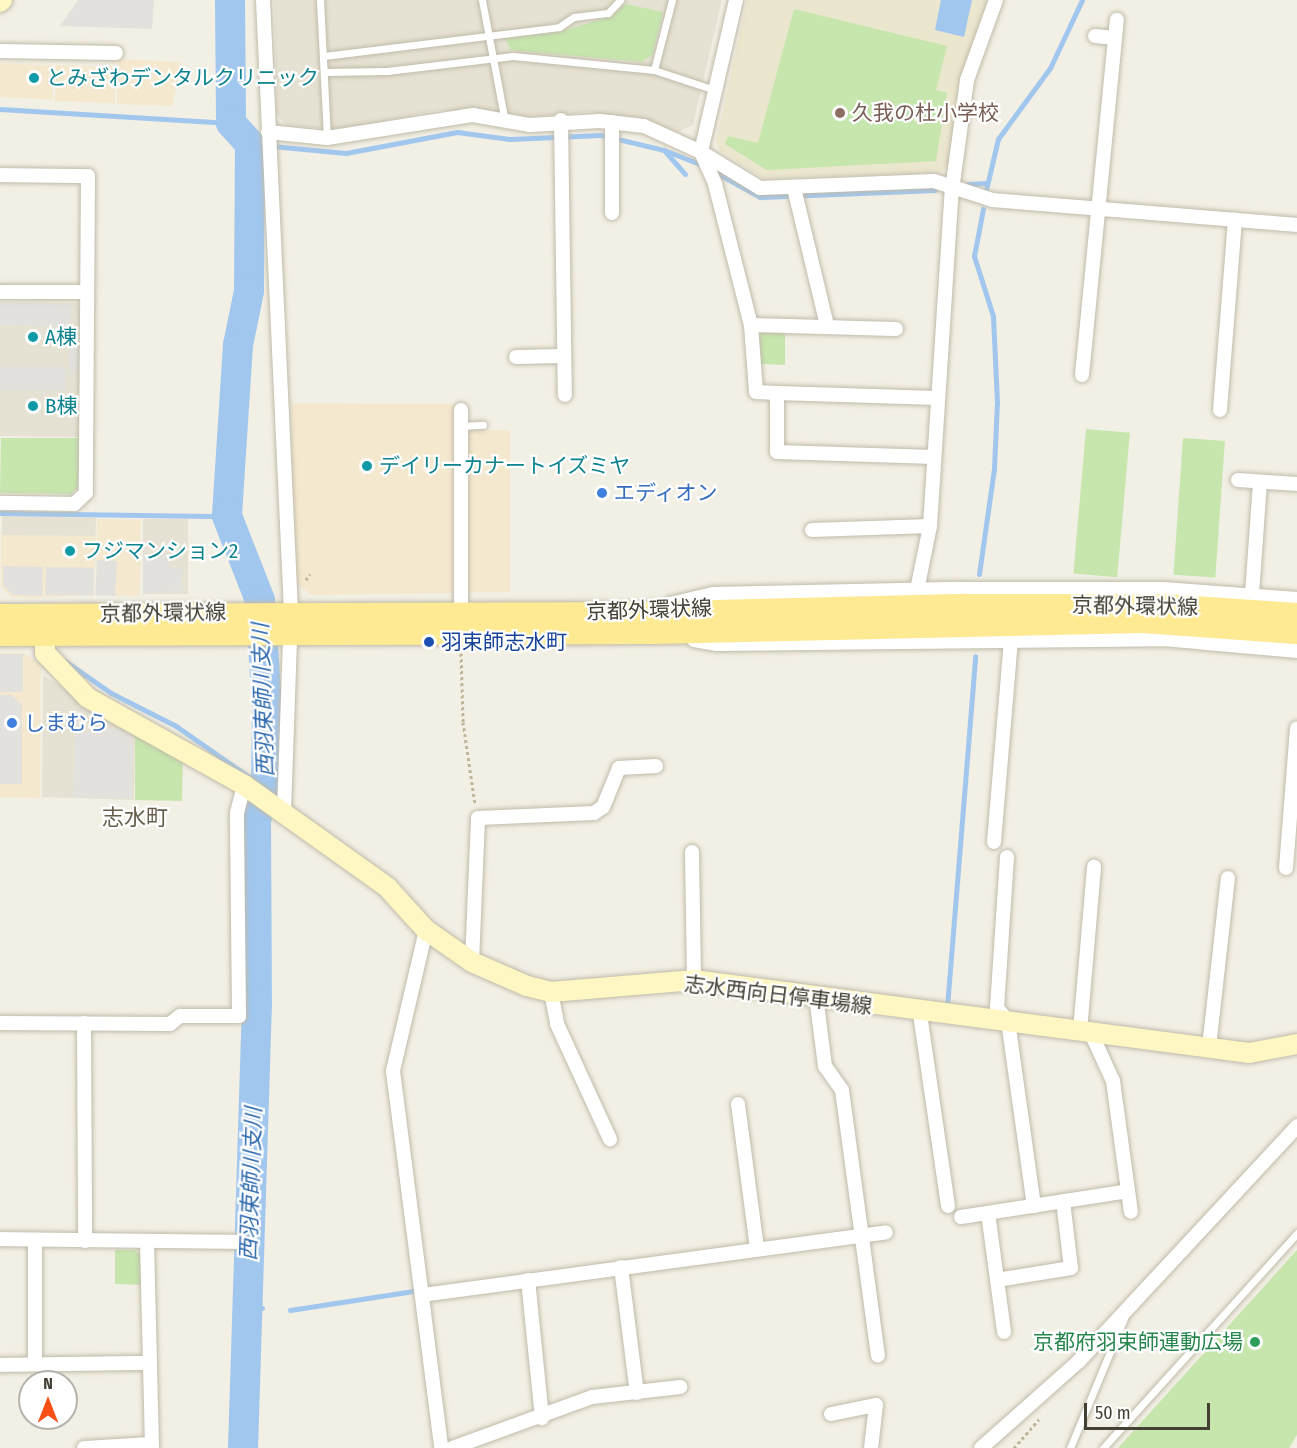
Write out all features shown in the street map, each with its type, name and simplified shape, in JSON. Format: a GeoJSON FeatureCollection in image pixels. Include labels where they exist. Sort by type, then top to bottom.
{"type":"FeatureCollection","features":[{"type":"Feature","properties":{"kind":"main road","name":"京都外環状線"},"geometry":{"type":"LineString","coordinates":[[461,620],[656,633],[967,614],[1165,605],[1297,614]]}},
{"type":"Feature","properties":{"kind":"main road","name":"京都外環状線"},"geometry":{"type":"LineString","coordinates":[[0,615],[45,624],[461,620],[633,613],[967,614],[1143,622],[1297,633]]}},
{"type":"Feature","properties":{"kind":"main road","name":"京都外環状線"},"geometry":{"type":"LineString","coordinates":[[0,635],[45,624]]}},
{"type":"Feature","properties":{"kind":"main road","name":"志水西向日停車場線"},"geometry":{"type":"LineString","coordinates":[[45,624],[45,653],[88,698],[264,799],[387,887],[426,930],[472,962],[551,992],[694,981],[816,996],[920,1014],[1008,1021],[1209,1047],[1271,1053],[1297,1044]]}},
{"type":"Feature","properties":{"kind":"street"},"geometry":{"type":"LineString","coordinates":[[0,1023],[170,1024],[180,1016],[239,1016],[237,813],[264,799],[282,622],[269,151],[262,0]]}},
{"type":"Feature","properties":{"kind":"street"},"geometry":{"type":"LineString","coordinates":[[736,0],[715,90],[704,157],[712,176],[751,325],[756,392],[937,398]]}},
{"type":"Feature","properties":{"kind":"street"},"geometry":{"type":"LineString","coordinates":[[917,590],[930,526],[952,190],[967,80],[996,0]]}},
{"type":"Feature","properties":{"kind":"street"},"geometry":{"type":"LineString","coordinates":[[1082,375],[1096,208],[1101,195],[1117,20]]}},
{"type":"Feature","properties":{"kind":"street"},"geometry":{"type":"LineString","coordinates":[[1095,36],[1115,38]]}},
{"type":"Feature","properties":{"kind":"street"},"geometry":{"type":"LineString","coordinates":[[0,51],[116,53]]}},
{"type":"Feature","properties":{"kind":"street"},"geometry":{"type":"LineString","coordinates":[[268,134],[327,138],[473,115],[562,130],[612,132],[644,126],[760,188],[795,193],[934,181],[952,190],[993,200],[1297,225]]}},
{"type":"Feature","properties":{"kind":"street"},"geometry":{"type":"LineString","coordinates":[[562,130],[565,395]]}},
{"type":"Feature","properties":{"kind":"street"},"geometry":{"type":"LineString","coordinates":[[612,132],[612,213]]}},
{"type":"Feature","properties":{"kind":"street"},"geometry":{"type":"LineString","coordinates":[[0,175],[88,176],[86,493],[74,504],[0,503]]}},
{"type":"Feature","properties":{"kind":"street"},"geometry":{"type":"LineString","coordinates":[[795,193],[827,325]]}},
{"type":"Feature","properties":{"kind":"street"},"geometry":{"type":"LineString","coordinates":[[1220,410],[1235,220]]}},
{"type":"Feature","properties":{"kind":"street"},"geometry":{"type":"LineString","coordinates":[[0,292],[87,292]]}},
{"type":"Feature","properties":{"kind":"street"},"geometry":{"type":"LineString","coordinates":[[751,325],[827,325],[896,329]]}},
{"type":"Feature","properties":{"kind":"street"},"geometry":{"type":"LineString","coordinates":[[516,357],[564,356]]}},
{"type":"Feature","properties":{"kind":"street"},"geometry":{"type":"LineString","coordinates":[[777,393],[777,452],[934,457]]}},
{"type":"Feature","properties":{"kind":"street"},"geometry":{"type":"LineString","coordinates":[[461,410],[461,620]]}},
{"type":"Feature","properties":{"kind":"street"},"geometry":{"type":"LineString","coordinates":[[1238,480],[1297,484]]}},
{"type":"Feature","properties":{"kind":"street"},"geometry":{"type":"LineString","coordinates":[[1252,594],[1260,482]]}},
{"type":"Feature","properties":{"kind":"street"},"geometry":{"type":"LineString","coordinates":[[812,530],[930,526]]}},
{"type":"Feature","properties":{"kind":"street"},"geometry":{"type":"LineString","coordinates":[[633,613],[713,594],[1164,589],[1297,599]]}},
{"type":"Feature","properties":{"kind":"street"},"geometry":{"type":"LineString","coordinates":[[656,633],[717,644],[1164,639],[1297,651]]}},
{"type":"Feature","properties":{"kind":"street"},"geometry":{"type":"LineString","coordinates":[[994,842],[1011,641]]}},
{"type":"Feature","properties":{"kind":"street"},"geometry":{"type":"LineString","coordinates":[[1286,868],[1297,728]]}},
{"type":"Feature","properties":{"kind":"street"},"geometry":{"type":"LineString","coordinates":[[472,962],[477,818],[594,813],[603,807],[619,768],[656,766]]}},
{"type":"Feature","properties":{"kind":"street"},"geometry":{"type":"LineString","coordinates":[[692,852],[694,981]]}},
{"type":"Feature","properties":{"kind":"street"},"geometry":{"type":"LineString","coordinates":[[1007,857],[997,1008],[1008,1021],[1034,1206]]}},
{"type":"Feature","properties":{"kind":"street"},"geometry":{"type":"LineString","coordinates":[[1094,867],[1086,1032],[1113,1082],[1131,1212]]}},
{"type":"Feature","properties":{"kind":"street"},"geometry":{"type":"LineString","coordinates":[[1209,1047],[1228,878]]}},
{"type":"Feature","properties":{"kind":"street"},"geometry":{"type":"LineString","coordinates":[[426,930],[393,1071],[418,1287],[423,1294],[441,1448]]}},
{"type":"Feature","properties":{"kind":"street"},"geometry":{"type":"LineString","coordinates":[[551,992],[556,1024],[610,1139]]}},
{"type":"Feature","properties":{"kind":"street"},"geometry":{"type":"LineString","coordinates":[[816,996],[825,1066],[842,1090],[878,1356]]}},
{"type":"Feature","properties":{"kind":"street"},"geometry":{"type":"LineString","coordinates":[[920,1014],[948,1206]]}},
{"type":"Feature","properties":{"kind":"street"},"geometry":{"type":"LineString","coordinates":[[84,1023],[85,1241]]}},
{"type":"Feature","properties":{"kind":"street"},"geometry":{"type":"LineString","coordinates":[[738,1104],[757,1249]]}},
{"type":"Feature","properties":{"kind":"street"},"geometry":{"type":"LineString","coordinates":[[981,1448],[1079,1361],[1297,1126]]}},
{"type":"Feature","properties":{"kind":"street"},"geometry":{"type":"LineString","coordinates":[[961,1217],[1128,1191]]}},
{"type":"Feature","properties":{"kind":"street"},"geometry":{"type":"LineString","coordinates":[[997,1280],[1071,1268],[1063,1201]]}},
{"type":"Feature","properties":{"kind":"street"},"geometry":{"type":"LineString","coordinates":[[987,1213],[1004,1332]]}},
{"type":"Feature","properties":{"kind":"street"},"geometry":{"type":"LineString","coordinates":[[423,1294],[886,1232]]}},
{"type":"Feature","properties":{"kind":"street"},"geometry":{"type":"LineString","coordinates":[[0,1239],[240,1242]]}},
{"type":"Feature","properties":{"kind":"street"},"geometry":{"type":"LineString","coordinates":[[34,1240],[34,1364]]}},
{"type":"Feature","properties":{"kind":"street"},"geometry":{"type":"LineString","coordinates":[[84,1448],[151,1446],[147,1242]]}},
{"type":"Feature","properties":{"kind":"street"},"geometry":{"type":"LineString","coordinates":[[621,1268],[637,1393]]}},
{"type":"Feature","properties":{"kind":"street"},"geometry":{"type":"LineString","coordinates":[[528,1280],[542,1418]]}},
{"type":"Feature","properties":{"kind":"street"},"geometry":{"type":"LineString","coordinates":[[0,1365],[148,1363]]}},
{"type":"Feature","properties":{"kind":"street"},"geometry":{"type":"LineString","coordinates":[[452,1448],[542,1418],[592,1397],[680,1388]]}},
{"type":"Feature","properties":{"kind":"street"},"geometry":{"type":"LineString","coordinates":[[831,1414],[876,1405],[871,1448]]}},
{"type":"Feature","properties":{"kind":"lane"},"geometry":{"type":"LineString","coordinates":[[320,0],[327,138]]}},
{"type":"Feature","properties":{"kind":"lane"},"geometry":{"type":"LineString","coordinates":[[482,0],[491,36],[505,122]]}},
{"type":"Feature","properties":{"kind":"lane"},"geometry":{"type":"LineString","coordinates":[[324,56],[559,27],[574,17],[608,13],[620,0]]}},
{"type":"Feature","properties":{"kind":"lane"},"geometry":{"type":"LineString","coordinates":[[654,70],[672,0]]}},
{"type":"Feature","properties":{"kind":"lane"},"geometry":{"type":"LineString","coordinates":[[325,72],[387,71],[495,59],[654,70],[715,90]]}},
{"type":"Feature","properties":{"kind":"lane"},"geometry":{"type":"LineString","coordinates":[[461,426],[483,425]]}},
{"type":"Feature","properties":{"kind":"lane"},"geometry":{"type":"LineString","coordinates":[[1103,1448],[1297,1233]]}},
{"type":"Feature","properties":{"kind":"lane"},"geometry":{"type":"LineString","coordinates":[[1070,1448],[1127,1311]]}},
{"type":"Feature","properties":{"kind":"path"},"geometry":{"type":"LineString","coordinates":[[461,620],[463,722],[477,818]]}},
{"type":"Feature","properties":{"kind":"shaded area"},"geometry":{"type":"Polygon","coordinates":[[[78,0],[154,0],[152,29],[60,26],[78,0]]]}},
{"type":"Feature","properties":{"kind":"shaded area"},"geometry":{"type":"Polygon","coordinates":[[[274,0],[722,0],[693,125],[678,132],[644,119],[589,112],[516,118],[491,111],[438,110],[343,130],[286,125],[277,115],[274,0]]]}},
{"type":"Feature","properties":{"kind":"shaded area","name":"久我の杜小学校"},"geometry":{"type":"Polygon","coordinates":[[[747,0],[989,0],[961,83],[949,165],[939,173],[764,179],[720,151],[716,143],[747,0]]]}},
{"type":"Feature","properties":{"kind":"shaded area"},"geometry":{"type":"Polygon","coordinates":[[[118,59],[182,62],[172,106],[117,104],[118,59]]]}},
{"type":"Feature","properties":{"kind":"shaded area"},"geometry":{"type":"Polygon","coordinates":[[[0,63],[54,66],[52,100],[0,97],[0,63]]]}},
{"type":"Feature","properties":{"kind":"shaded area"},"geometry":{"type":"Polygon","coordinates":[[[56,65],[116,67],[115,103],[55,101],[56,65]]]}},
{"type":"Feature","properties":{"kind":"shaded area"},"geometry":{"type":"Polygon","coordinates":[[[0,302],[76,303],[81,309],[79,437],[0,436],[0,302]]]}},
{"type":"Feature","properties":{"kind":"shaded area"},"geometry":{"type":"Polygon","coordinates":[[[0,303],[71,304],[71,326],[0,325],[0,303]]]}},
{"type":"Feature","properties":{"kind":"shaded area"},"geometry":{"type":"Polygon","coordinates":[[[69,335],[79,335],[79,374],[69,374],[69,335]]]}},
{"type":"Feature","properties":{"kind":"shaded area"},"geometry":{"type":"Polygon","coordinates":[[[0,367],[66,367],[66,390],[0,390],[0,367]]]}},
{"type":"Feature","properties":{"kind":"shaded area"},"geometry":{"type":"Polygon","coordinates":[[[291,403],[457,404],[457,593],[311,595],[295,582],[291,403]]]}},
{"type":"Feature","properties":{"kind":"shaded area"},"geometry":{"type":"Polygon","coordinates":[[[468,430],[510,430],[510,592],[468,592],[468,430]]]}},
{"type":"Feature","properties":{"kind":"shaded area"},"geometry":{"type":"Polygon","coordinates":[[[2,516],[96,518],[95,567],[1,565],[2,516]]]}},
{"type":"Feature","properties":{"kind":"shaded area"},"geometry":{"type":"Polygon","coordinates":[[[97,519],[141,520],[140,596],[96,595],[97,519]]]}},
{"type":"Feature","properties":{"kind":"shaded area"},"geometry":{"type":"Polygon","coordinates":[[[143,519],[188,519],[188,594],[143,594],[143,519]]]}},
{"type":"Feature","properties":{"kind":"shaded area"},"geometry":{"type":"Polygon","coordinates":[[[1,535],[95,536],[94,595],[44,597],[44,576],[43,598],[12,597],[1,587],[1,535]]]}},
{"type":"Feature","properties":{"kind":"shaded area"},"geometry":{"type":"Polygon","coordinates":[[[143,554],[169,554],[169,568],[182,568],[181,591],[143,593],[143,554]]]}},
{"type":"Feature","properties":{"kind":"shaded area"},"geometry":{"type":"Polygon","coordinates":[[[97,560],[117,561],[115,596],[95,595],[97,560]]]}},
{"type":"Feature","properties":{"kind":"shaded area"},"geometry":{"type":"Polygon","coordinates":[[[3,566],[43,567],[42,596],[13,595],[3,585],[3,566]]]}},
{"type":"Feature","properties":{"kind":"shaded area"},"geometry":{"type":"Polygon","coordinates":[[[46,567],[94,568],[94,596],[46,595],[46,567]]]}},
{"type":"Feature","properties":{"kind":"shaded area"},"geometry":{"type":"Polygon","coordinates":[[[0,653],[24,653],[41,665],[40,798],[0,797],[0,653]]]}},
{"type":"Feature","properties":{"kind":"shaded area"},"geometry":{"type":"Polygon","coordinates":[[[0,654],[23,654],[23,692],[0,692],[0,654]]]}},
{"type":"Feature","properties":{"kind":"shaded area"},"geometry":{"type":"Polygon","coordinates":[[[43,675],[135,733],[134,800],[42,797],[43,675]]]}},
{"type":"Feature","properties":{"kind":"shaded area","name":"しまむら"},"geometry":{"type":"Polygon","coordinates":[[[0,695],[11,695],[22,705],[22,784],[0,784],[0,695]]]}},
{"type":"Feature","properties":{"kind":"shaded area"},"geometry":{"type":"Polygon","coordinates":[[[89,725],[133,733],[132,798],[74,797],[75,732],[89,732],[89,725]]]}},
{"type":"Feature","properties":{"kind":"green space"},"geometry":{"type":"Polygon","coordinates":[[[626,4],[663,12],[653,54],[642,62],[511,50],[504,37],[555,33],[610,17],[626,4]]]}},
{"type":"Feature","properties":{"kind":"green space"},"geometry":{"type":"Polygon","coordinates":[[[794,9],[947,46],[936,90],[947,93],[936,161],[767,170],[725,144],[728,136],[758,143],[794,9]]]}},
{"type":"Feature","properties":{"kind":"green space"},"geometry":{"type":"Polygon","coordinates":[[[762,332],[785,333],[785,365],[760,364],[755,341],[762,332]]]}},
{"type":"Feature","properties":{"kind":"green space"},"geometry":{"type":"Polygon","coordinates":[[[1086,429],[1130,433],[1117,577],[1073,573],[1086,429]]]}},
{"type":"Feature","properties":{"kind":"green space"},"geometry":{"type":"Polygon","coordinates":[[[1,438],[79,438],[78,487],[71,494],[0,493],[1,438]]]}},
{"type":"Feature","properties":{"kind":"green space"},"geometry":{"type":"Polygon","coordinates":[[[1183,438],[1225,441],[1215,578],[1173,575],[1183,438]]]}},
{"type":"Feature","properties":{"kind":"green space"},"geometry":{"type":"Polygon","coordinates":[[[135,734],[183,753],[182,801],[135,800],[135,734]]]}},
{"type":"Feature","properties":{"kind":"green space"},"geometry":{"type":"Polygon","coordinates":[[[115,1250],[135,1250],[143,1257],[142,1285],[115,1284],[115,1250]]]}},
{"type":"Feature","properties":{"kind":"green space","name":"京都府羽束師運動広場"},"geometry":{"type":"Polygon","coordinates":[[[1297,1250],[1297,1435],[1289,1448],[1118,1448],[1297,1250]]]}},
{"type":"Feature","properties":{"kind":"water"},"geometry":{"type":"Polygon","coordinates":[[[941,0],[972,0],[964,37],[935,30],[941,0]]]}},
{"type":"Feature","properties":{"kind":"waterway","name":"西羽束師川支川"},"geometry":{"type":"LineString","coordinates":[[230,0],[231,123],[250,144],[249,291],[238,345],[227,516],[260,600],[267,706],[266,792],[256,820],[257,1003],[243,1448]]}},
{"type":"Feature","properties":{"kind":"waterway"},"geometry":{"type":"LineString","coordinates":[[986,190],[998,139],[1050,68],[1082,0]]}},
{"type":"Feature","properties":{"kind":"waterway"},"geometry":{"type":"LineString","coordinates":[[0,109],[231,123]]}},
{"type":"Feature","properties":{"kind":"waterway"},"geometry":{"type":"LineString","coordinates":[[250,144],[346,153],[457,132],[510,139],[601,135],[664,150],[685,174]]}},
{"type":"Feature","properties":{"kind":"waterway"},"geometry":{"type":"LineString","coordinates":[[664,150],[702,165]]}},
{"type":"Feature","properties":{"kind":"waterway"},"geometry":{"type":"LineString","coordinates":[[713,171],[760,197],[935,190]]}},
{"type":"Feature","properties":{"kind":"waterway"},"geometry":{"type":"LineString","coordinates":[[968,184],[987,183]]}},
{"type":"Feature","properties":{"kind":"waterway"},"geometry":{"type":"LineString","coordinates":[[979,574],[994,468],[997,402],[993,316],[974,256],[983,209]]}},
{"type":"Feature","properties":{"kind":"waterway"},"geometry":{"type":"LineString","coordinates":[[0,513],[227,516]]}},
{"type":"Feature","properties":{"kind":"waterway"},"geometry":{"type":"LineString","coordinates":[[947,1007],[975,656]]}},
{"type":"Feature","properties":{"kind":"waterway"},"geometry":{"type":"LineString","coordinates":[[65,661],[111,693],[176,726],[252,779]]}},
{"type":"Feature","properties":{"kind":"waterway"},"geometry":{"type":"LineString","coordinates":[[290,1310],[414,1291]]}},
{"type":"Feature","properties":{"kind":"waterway"},"geometry":{"type":"LineString","coordinates":[[248,1307],[262,1308]]}},
{"type":"Feature","properties":{"kind":"place","name":"とみざわデンタルクリニック"},"geometry":{"type":"Point","coordinates":[34,78]}},
{"type":"Feature","properties":{"kind":"place","name":"久我の杜小学校"},"geometry":{"type":"Point","coordinates":[840,113]}},
{"type":"Feature","properties":{"kind":"place","name":"A棟"},"geometry":{"type":"Point","coordinates":[33,337]}},
{"type":"Feature","properties":{"kind":"place","name":"B棟"},"geometry":{"type":"Point","coordinates":[33,406]}},
{"type":"Feature","properties":{"kind":"place","name":"デイリーカナートイズミヤ"},"geometry":{"type":"Point","coordinates":[367,466]}},
{"type":"Feature","properties":{"kind":"place","name":"エディオン"},"geometry":{"type":"Point","coordinates":[602,493]}},
{"type":"Feature","properties":{"kind":"place","name":"フジマンション2"},"geometry":{"type":"Point","coordinates":[70,551]}},
{"type":"Feature","properties":{"kind":"place","name":"羽束師志水町"},"geometry":{"type":"Point","coordinates":[429,642]}},
{"type":"Feature","properties":{"kind":"place","name":"しまむら"},"geometry":{"type":"Point","coordinates":[12,723]}},
{"type":"Feature","properties":{"kind":"place","name":"京都府羽束師運動広場"},"geometry":{"type":"Point","coordinates":[1255,1342]}},
{"type":"Feature","properties":{"kind":"district","name":"志水町"},"geometry":{"type":"Point","coordinates":[135,818]}}]}
